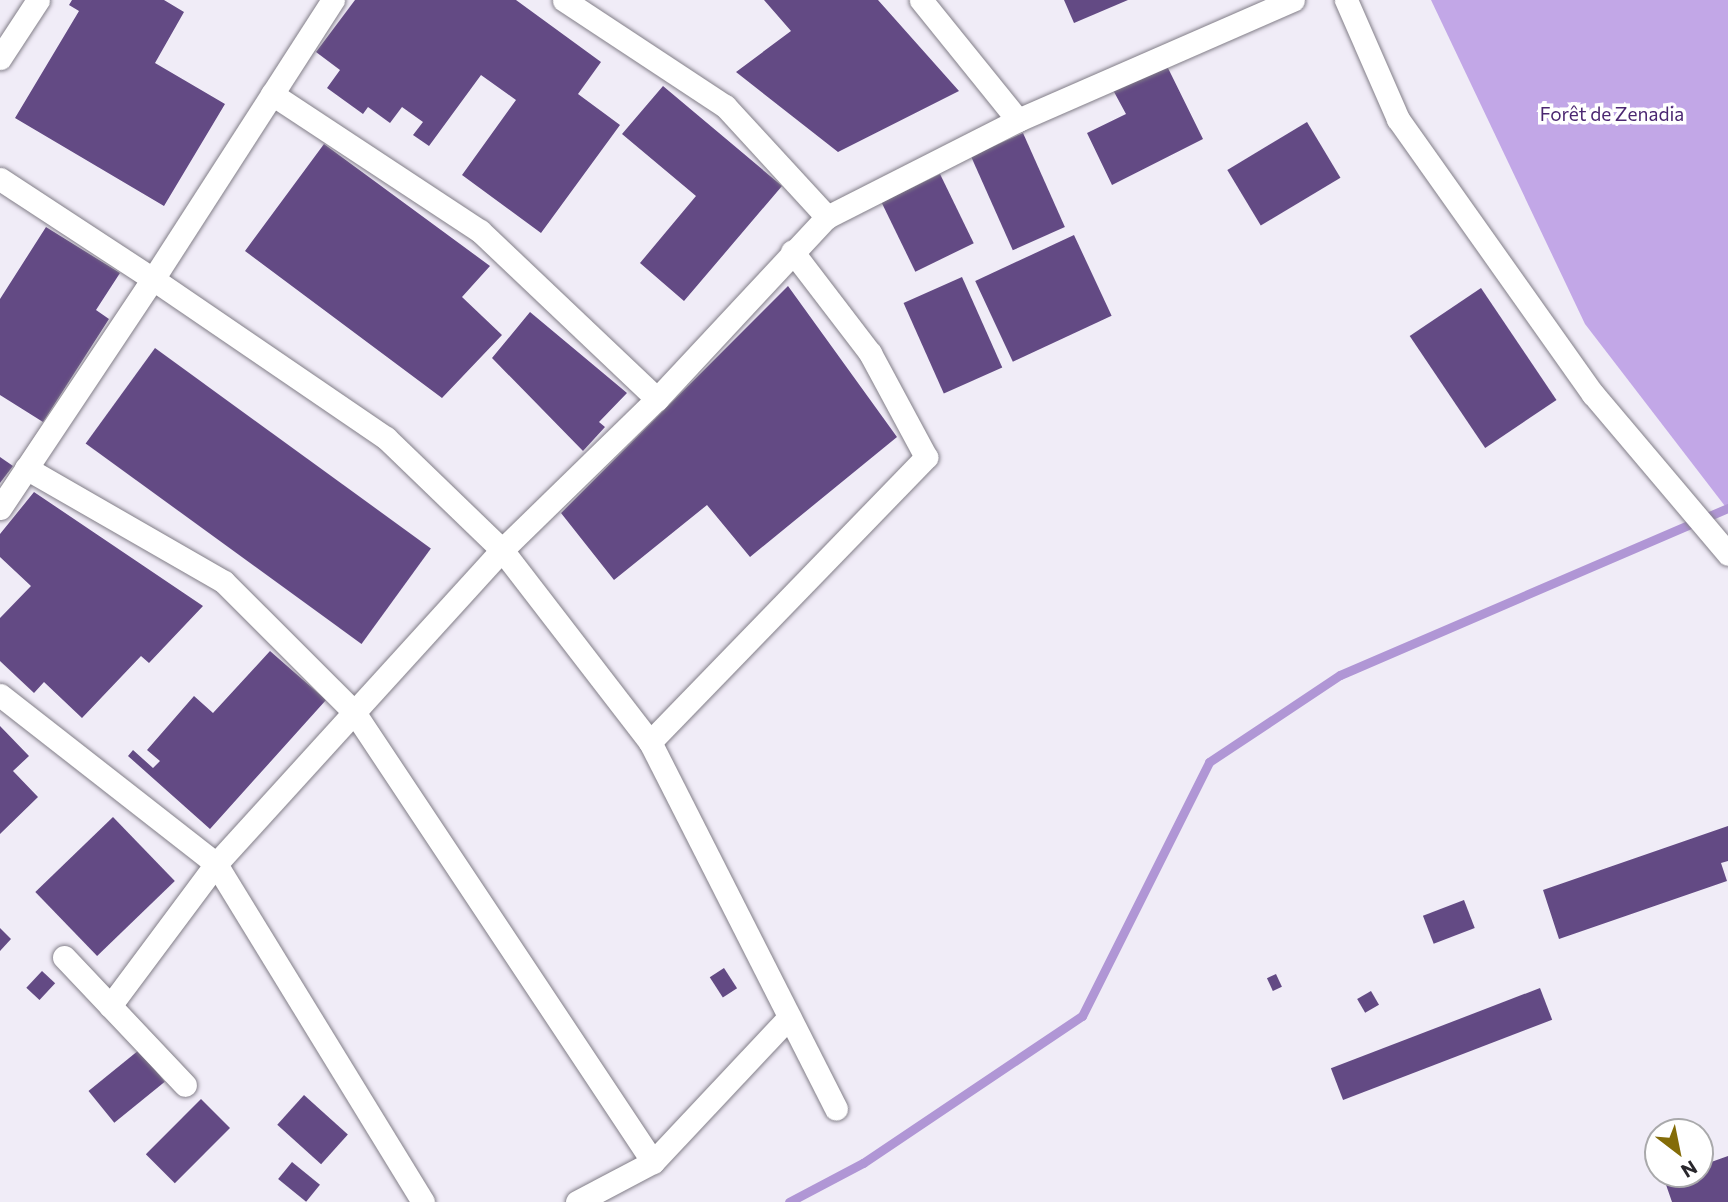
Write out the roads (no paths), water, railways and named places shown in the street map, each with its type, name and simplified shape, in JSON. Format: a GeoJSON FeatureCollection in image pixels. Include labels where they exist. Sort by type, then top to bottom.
{"type":"FeatureCollection","features":[{"type":"Feature","properties":{"kind":"street"},"geometry":{"type":"LineString","coordinates":[[0,58],[38,0]]}},
{"type":"Feature","properties":{"kind":"street"},"geometry":{"type":"LineString","coordinates":[[0,508],[153,279],[333,0]]}},
{"type":"Feature","properties":{"kind":"street"},"geometry":{"type":"LineString","coordinates":[[564,0],[725,106],[827,216]]}},
{"type":"Feature","properties":{"kind":"street"},"geometry":{"type":"LineString","coordinates":[[921,0],[1018,120]]}},
{"type":"Feature","properties":{"kind":"street"},"geometry":{"type":"LineString","coordinates":[[110,1006],[216,864],[502,550],[657,399],[827,216],[1018,120],[1293,0]]}},
{"type":"Feature","properties":{"kind":"street"},"geometry":{"type":"LineString","coordinates":[[1346,0],[1398,119],[1593,394],[1728,554]]}},
{"type":"Feature","properties":{"kind":"street"},"geometry":{"type":"LineString","coordinates":[[272,94],[480,231],[657,399]]}},
{"type":"Feature","properties":{"kind":"street"},"geometry":{"type":"LineString","coordinates":[[0,179],[153,279],[386,438],[502,550],[650,742],[836,1109]]}},
{"type":"Feature","properties":{"kind":"street"},"geometry":{"type":"LineString","coordinates":[[650,742],[926,457],[870,353],[792,251]]}},
{"type":"Feature","properties":{"kind":"street"},"geometry":{"type":"LineString","coordinates":[[26,468],[224,582],[354,712],[653,1162]]}},
{"type":"Feature","properties":{"kind":"street"},"geometry":{"type":"LineString","coordinates":[[0,695],[216,864],[423,1202]]}},
{"type":"Feature","properties":{"kind":"street"},"geometry":{"type":"LineString","coordinates":[[64,957],[185,1085]]}},
{"type":"Feature","properties":{"kind":"street"},"geometry":{"type":"LineString","coordinates":[[577,1202],[653,1162],[789,1017]]}},
{"type":"Feature","properties":{"kind":"waterway"},"geometry":{"type":"LineString","coordinates":[[789,1202],[863,1163],[1082,1016],[1209,762],[1340,675],[1728,508]]}},
{"type":"Feature","properties":{"kind":"park label","name":"Forêt de Zenadia"},"geometry":{"type":"Point","coordinates":[1612,114]}}]}
